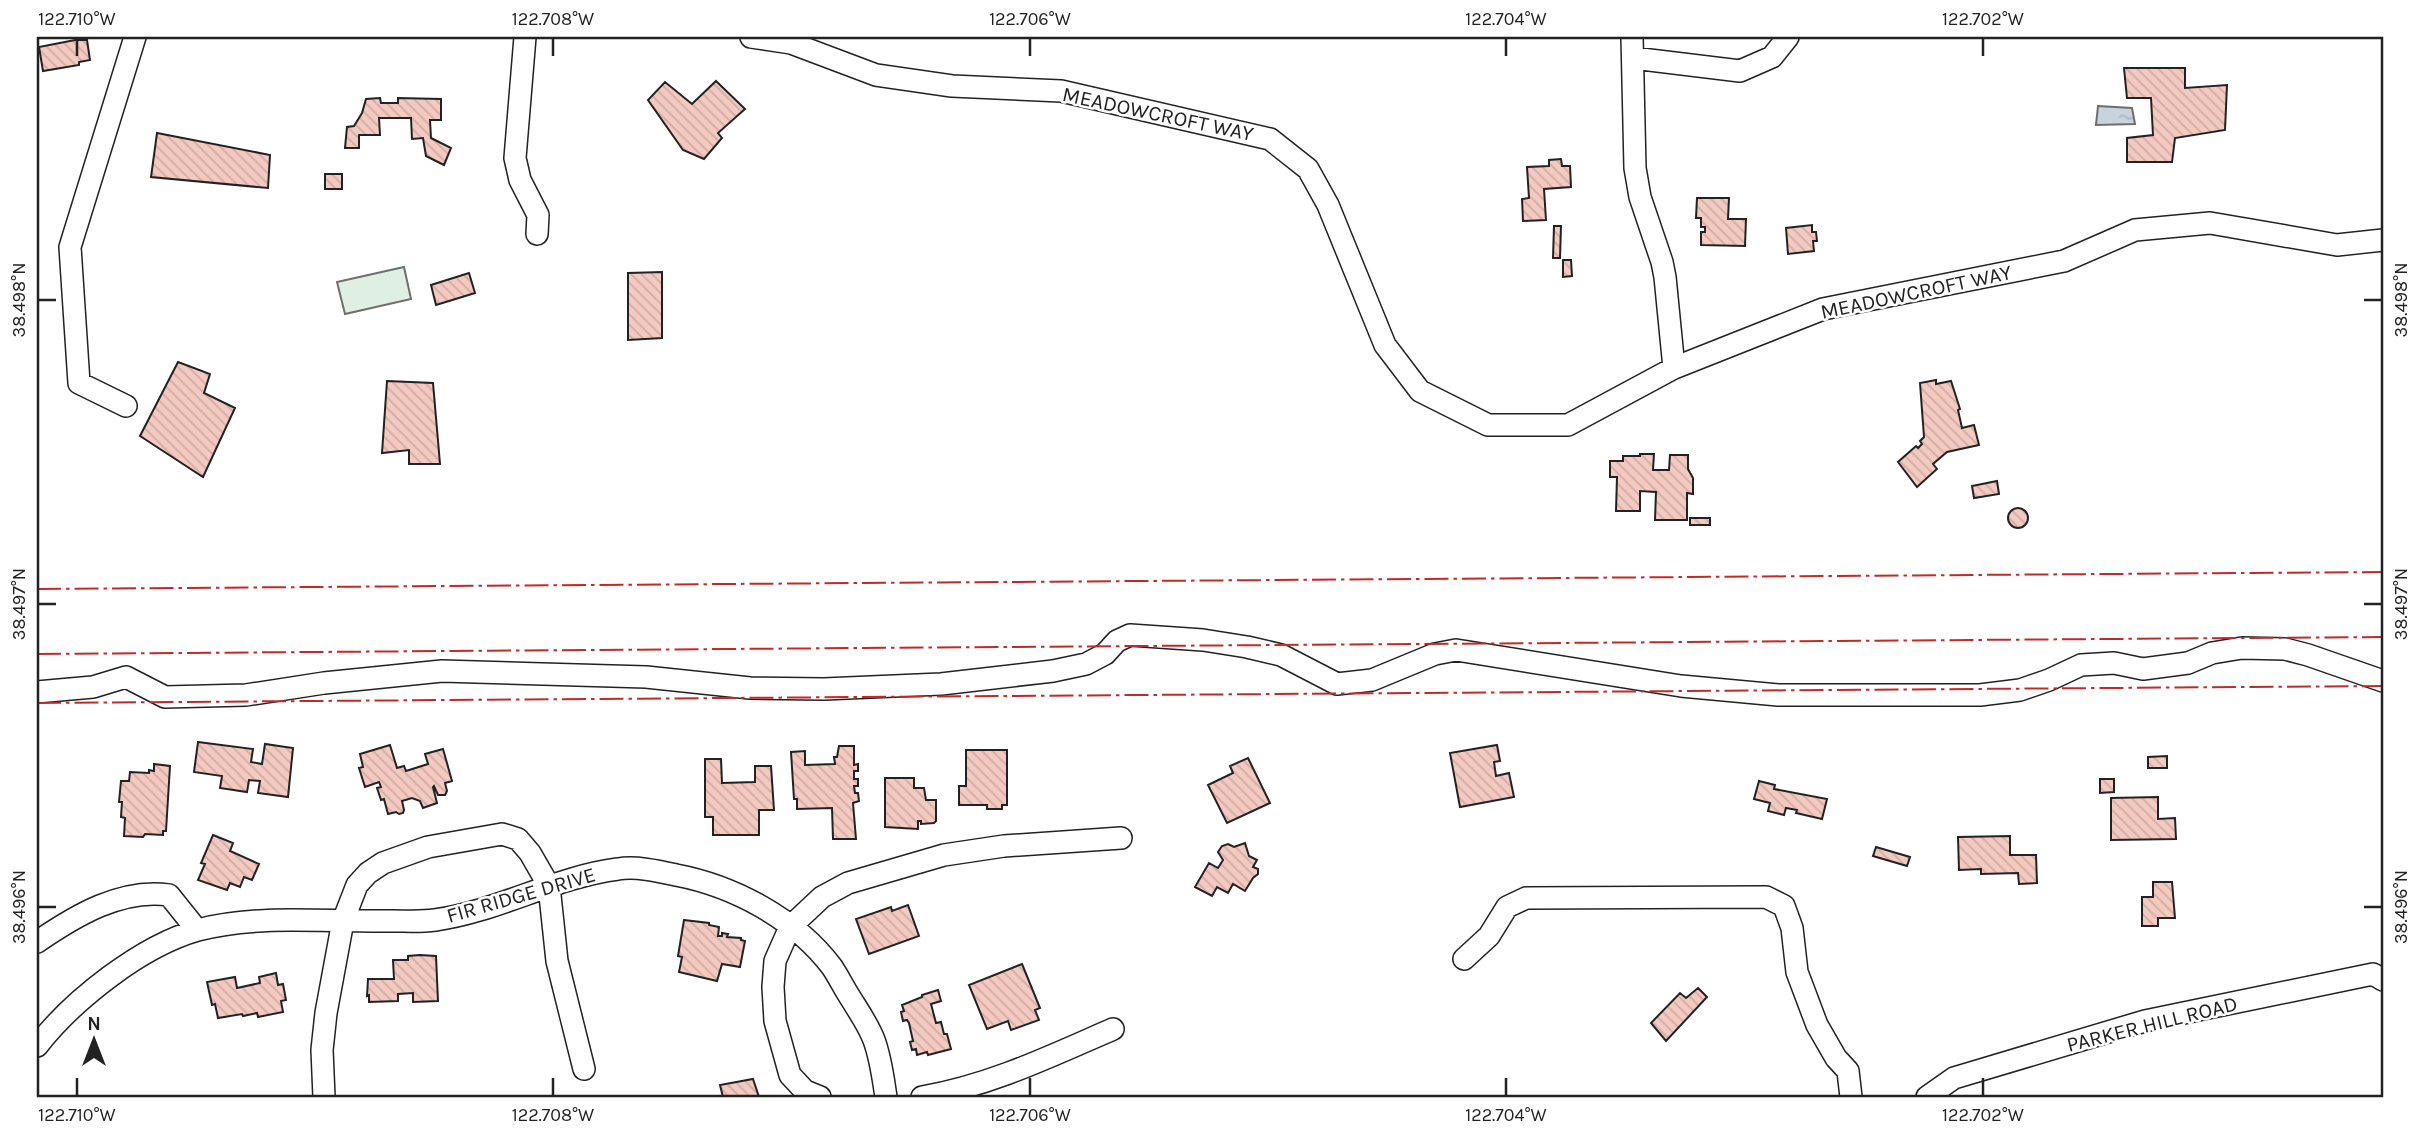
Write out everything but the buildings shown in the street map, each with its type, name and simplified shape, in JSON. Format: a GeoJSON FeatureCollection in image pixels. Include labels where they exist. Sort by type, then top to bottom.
{"type":"FeatureCollection","features":[{"type":"Feature","properties":{"kind":"street"},"geometry":{"type":"LineString","coordinates":[[126,406],[79,383],[70,247],[135,37]]}},
{"type":"Feature","properties":{"kind":"street"},"geometry":{"type":"LineString","coordinates":[[525,37],[515,158],[520,180],[538,215],[537,234]]}},
{"type":"Feature","properties":{"kind":"street","name":"MEADOWCROFT WAY"},"geometry":{"type":"LineString","coordinates":[[751,37],[791,43],[876,75],[953,86],[1061,92],[1270,139],[1308,169],[1328,205],[1385,345],[1413,382],[1420,391],[1488,425],[1568,425],[1674,368],[1824,309],[2064,261],[2135,230],[2210,223],[2337,245],[2383,240]]}},
{"type":"Feature","properties":{"kind":"street"},"geometry":{"type":"LineString","coordinates":[[1674,368],[1665,277],[1640,197],[1635,168],[1632,47],[1740,71],[1772,57],[1788,37]]}},
{"type":"Feature","properties":{"kind":"street"},"geometry":{"type":"LineString","coordinates":[[37,692],[93,687],[126,677],[165,697],[246,695],[324,683],[442,671],[646,677],[750,688],[824,689],[941,684],[1053,671],[1086,664],[1105,654],[1117,641],[1130,635],[1203,640],[1281,655],[1337,684],[1372,680],[1435,654],[1456,650],[1681,686],[1778,695],[1980,695],[2020,690],[2081,666],[2114,663],[2143,669],[2188,663],[2212,653],[2242,648],[2285,649],[2308,654],[2383,681]]}},
{"type":"Feature","properties":{"kind":"street"},"geometry":{"type":"LineString","coordinates":[[324,1097],[324,1025],[343,921],[357,885],[383,863],[428,847],[502,834],[518,839],[530,853],[549,886],[557,961],[584,1069]]}},
{"type":"Feature","properties":{"kind":"street"},"geometry":{"type":"LineString","coordinates":[[820,1097],[805,1091],[790,1075],[775,1021],[773,988],[775,961],[790,926],[822,897],[848,883],[944,855],[1004,846],[1121,838]]}},
{"type":"Feature","properties":{"kind":"street","name":"FIR RIDGE DRIVE"},"geometry":{"type":"LineString","coordinates":[[37,1046],[49,1030],[86,995],[113,975],[149,951],[197,930],[289,920],[433,920],[485,909],[582,875],[622,868],[692,878],[727,890],[766,909],[790,926],[832,967],[861,1015],[874,1039],[886,1097]]}},
{"type":"Feature","properties":{"kind":"street"},"geometry":{"type":"LineString","coordinates":[[37,942],[102,904],[149,892],[169,895],[197,930]]}},
{"type":"Feature","properties":{"kind":"street"},"geometry":{"type":"LineString","coordinates":[[1464,959],[1489,936],[1507,907],[1526,898],[1766,897],[1784,906],[1792,928],[1797,972],[1816,1025],[1848,1072],[1851,1097]]}},
{"type":"Feature","properties":{"kind":"street","name":"PARKER HILL ROAD"},"geometry":{"type":"LineString","coordinates":[[1927,1097],[1954,1078],[2145,1021],[2373,974],[2383,980]]}},
{"type":"Feature","properties":{"kind":"street"},"geometry":{"type":"LineString","coordinates":[[922,1097],[952,1092],[1005,1075],[1113,1029]]}},
{"type":"Feature","properties":{"kind":"green space"},"geometry":{"type":"Polygon","coordinates":[[[404,267],[411,299],[345,314],[337,282],[404,267]]]}},
{"type":"Feature","properties":{"kind":"water"},"geometry":{"type":"Polygon","coordinates":[[[2098,106],[2132,108],[2135,124],[2096,125],[2098,106]]]}},
{"type":"Feature","properties":{"kind":"power"},"geometry":{"type":"LineString","coordinates":[[37,589],[2383,572]]}},
{"type":"Feature","properties":{"kind":"power"},"geometry":{"type":"LineString","coordinates":[[37,654],[2383,637]]}},
{"type":"Feature","properties":{"kind":"power"},"geometry":{"type":"LineString","coordinates":[[37,703],[2383,686]]}}]}
